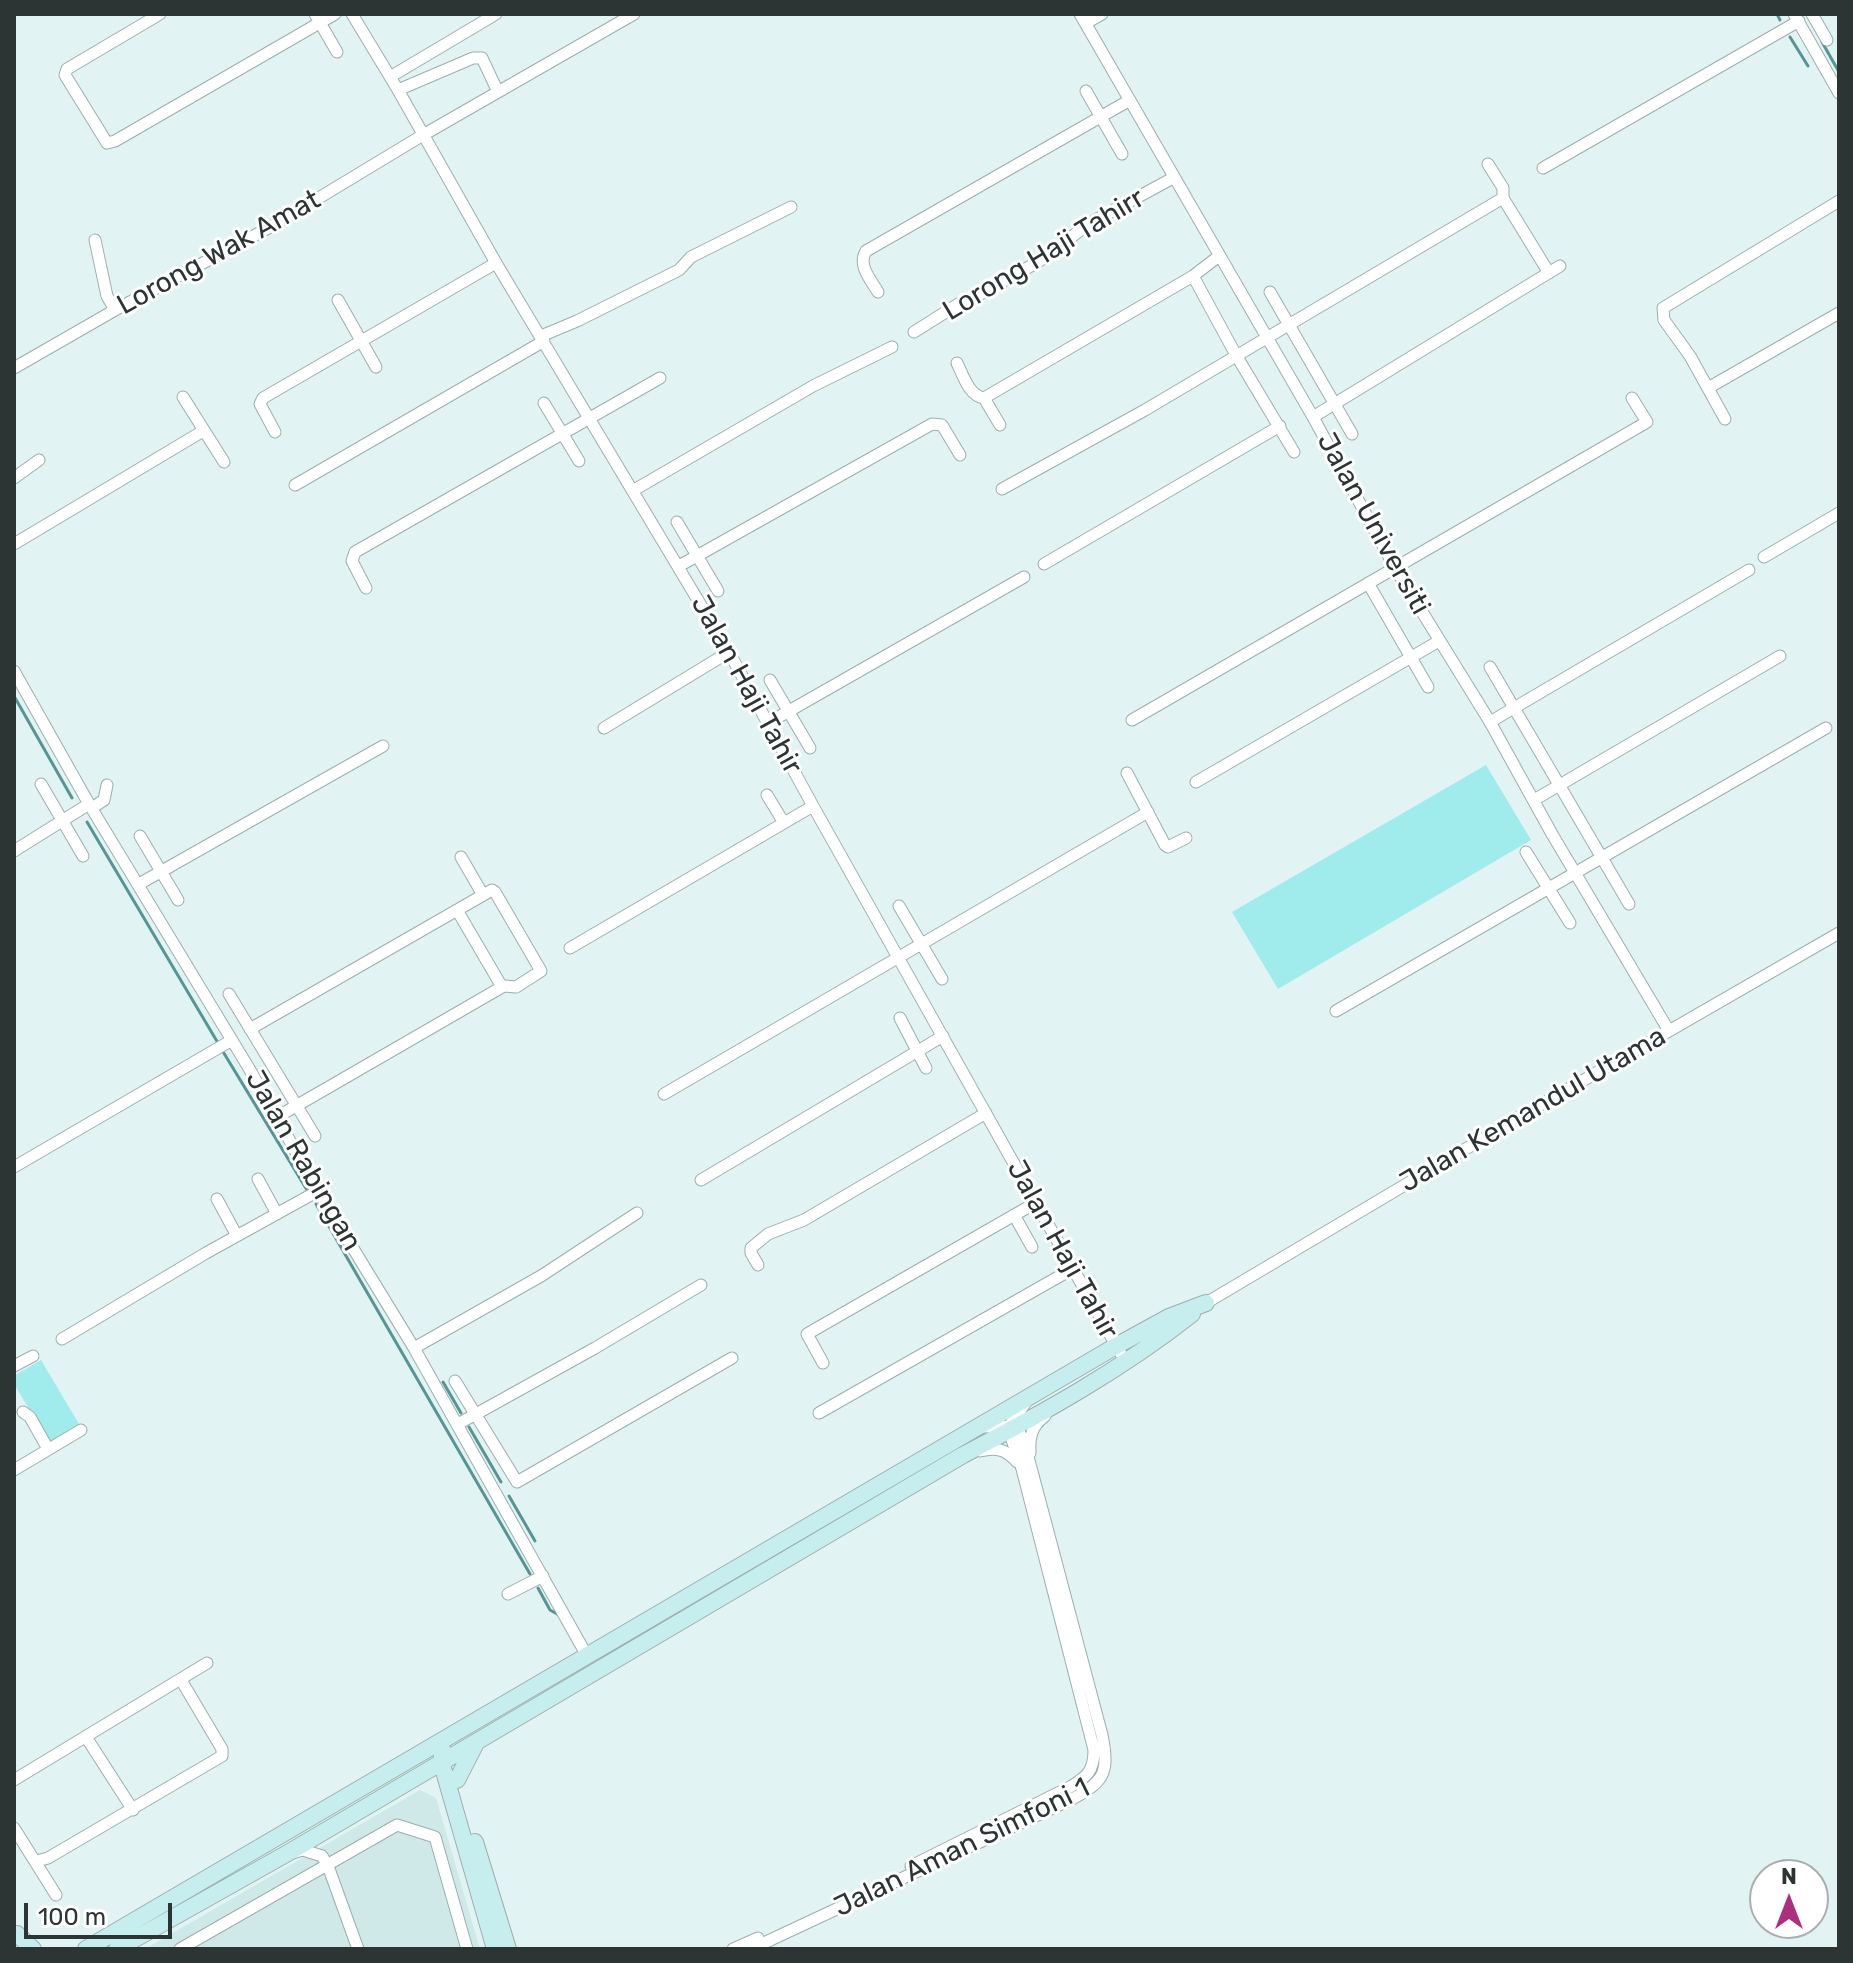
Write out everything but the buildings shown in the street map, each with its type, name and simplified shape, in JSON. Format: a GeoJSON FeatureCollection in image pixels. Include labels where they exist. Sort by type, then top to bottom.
{"type":"FeatureCollection","features":[{"type":"Feature","properties":{"kind":"street"},"geometry":{"type":"LineString","coordinates":[[160,14],[67,69],[65,75],[107,143],[318,18],[335,14]]}},
{"type":"Feature","properties":{"kind":"street","name":"Jalan Haji Tahir"},"geometry":{"type":"LineString","coordinates":[[352,14],[496,263],[729,652],[1126,1363]]}},
{"type":"Feature","properties":{"kind":"street"},"geometry":{"type":"LineString","coordinates":[[390,77],[496,14]]}},
{"type":"Feature","properties":{"kind":"street","name":"Lorong Wak Amat"},"geometry":{"type":"LineString","coordinates":[[14,368],[274,225],[634,14]]}},
{"type":"Feature","properties":{"kind":"street"},"geometry":{"type":"LineString","coordinates":[[1083,19],[1102,14]]}},
{"type":"Feature","properties":{"kind":"street"},"geometry":{"type":"LineString","coordinates":[[1812,14],[1827,40]]}},
{"type":"Feature","properties":{"kind":"street"},"geometry":{"type":"LineString","coordinates":[[1543,168],[1797,16],[1838,90]]}},
{"type":"Feature","properties":{"kind":"street"},"geometry":{"type":"LineString","coordinates":[[318,18],[337,52]]}},
{"type":"Feature","properties":{"kind":"street","name":"Jalan Universiti"},"geometry":{"type":"LineString","coordinates":[[1083,19],[1313,417],[1395,568],[1490,722],[1669,1031]]}},
{"type":"Feature","properties":{"kind":"street"},"geometry":{"type":"LineString","coordinates":[[398,90],[473,58],[482,58],[498,92]]}},
{"type":"Feature","properties":{"kind":"street"},"geometry":{"type":"LineString","coordinates":[[1086,91],[1122,154]]}},
{"type":"Feature","properties":{"kind":"street"},"geometry":{"type":"LineString","coordinates":[[878,292],[864,267],[866,251],[1130,100]]}},
{"type":"Feature","properties":{"kind":"street"},"geometry":{"type":"LineString","coordinates":[[1488,164],[1549,273]]}},
{"type":"Feature","properties":{"kind":"street","name":"Lorong Haji Tahirr"},"geometry":{"type":"LineString","coordinates":[[914,332],[960,303],[1038,262],[1090,223],[1173,178]]}},
{"type":"Feature","properties":{"kind":"street"},"geometry":{"type":"LineString","coordinates":[[1002,489],[1145,410],[1504,196]]}},
{"type":"Feature","properties":{"kind":"street"},"geometry":{"type":"LineString","coordinates":[[1725,419],[1690,356],[1664,320],[1663,308],[1839,201]]}},
{"type":"Feature","properties":{"kind":"street"},"geometry":{"type":"LineString","coordinates":[[295,485],[543,338],[679,270],[691,257],[791,207]]}},
{"type":"Feature","properties":{"kind":"street"},"geometry":{"type":"LineString","coordinates":[[95,240],[107,296],[115,310]]}},
{"type":"Feature","properties":{"kind":"street"},"geometry":{"type":"LineString","coordinates":[[957,363],[972,392],[984,398],[1193,276],[1219,256]]}},
{"type":"Feature","properties":{"kind":"street"},"geometry":{"type":"LineString","coordinates":[[275,432],[260,404],[263,398],[496,263]]}},
{"type":"Feature","properties":{"kind":"street"},"geometry":{"type":"LineString","coordinates":[[1313,417],[1560,266]]}},
{"type":"Feature","properties":{"kind":"street"},"geometry":{"type":"LineString","coordinates":[[1193,276],[1294,452]]}},
{"type":"Feature","properties":{"kind":"street"},"geometry":{"type":"LineString","coordinates":[[1270,292],[1352,434]]}},
{"type":"Feature","properties":{"kind":"street"},"geometry":{"type":"LineString","coordinates":[[338,300],[376,367]]}},
{"type":"Feature","properties":{"kind":"street"},"geometry":{"type":"LineString","coordinates":[[1708,388],[1839,313]]}},
{"type":"Feature","properties":{"kind":"street"},"geometry":{"type":"LineString","coordinates":[[634,490],[813,386],[892,347]]}},
{"type":"Feature","properties":{"kind":"street"},"geometry":{"type":"LineString","coordinates":[[366,588],[352,561],[355,552],[660,378]]}},
{"type":"Feature","properties":{"kind":"street"},"geometry":{"type":"LineString","coordinates":[[183,397],[224,462]]}},
{"type":"Feature","properties":{"kind":"street"},"geometry":{"type":"LineString","coordinates":[[984,398],[1000,425]]}},
{"type":"Feature","properties":{"kind":"street"},"geometry":{"type":"LineString","coordinates":[[1132,720],[1647,422],[1632,398]]}},
{"type":"Feature","properties":{"kind":"street"},"geometry":{"type":"LineString","coordinates":[[544,403],[579,461]]}},
{"type":"Feature","properties":{"kind":"street"},"geometry":{"type":"LineString","coordinates":[[679,566],[932,424],[942,425],[960,455]]}},
{"type":"Feature","properties":{"kind":"street"},"geometry":{"type":"LineString","coordinates":[[1044,564],[1280,426]]}},
{"type":"Feature","properties":{"kind":"street"},"geometry":{"type":"LineString","coordinates":[[14,544],[203,431]]}},
{"type":"Feature","properties":{"kind":"street"},"geometry":{"type":"LineString","coordinates":[[14,478],[39,460]]}},
{"type":"Feature","properties":{"kind":"street"},"geometry":{"type":"LineString","coordinates":[[1764,557],[1839,513]]}},
{"type":"Feature","properties":{"kind":"street"},"geometry":{"type":"LineString","coordinates":[[677,522],[718,591]]}},
{"type":"Feature","properties":{"kind":"street"},"geometry":{"type":"LineString","coordinates":[[1490,722],[1749,570]]}},
{"type":"Feature","properties":{"kind":"street"},"geometry":{"type":"LineString","coordinates":[[768,723],[1024,577]]}},
{"type":"Feature","properties":{"kind":"street"},"geometry":{"type":"LineString","coordinates":[[1368,583],[1428,687]]}},
{"type":"Feature","properties":{"kind":"street"},"geometry":{"type":"LineString","coordinates":[[1196,782],[1439,641]]}},
{"type":"Feature","properties":{"kind":"street"},"geometry":{"type":"LineString","coordinates":[[604,728],[729,652]]}},
{"type":"Feature","properties":{"kind":"street"},"geometry":{"type":"LineString","coordinates":[[1534,800],[1780,656]]}},
{"type":"Feature","properties":{"kind":"street"},"geometry":{"type":"LineString","coordinates":[[1490,667],[1629,904]]}},
{"type":"Feature","properties":{"kind":"street","name":"Jalan Rabingan"},"geometry":{"type":"LineString","coordinates":[[14,671],[139,884],[223,1045],[277,1117],[458,1424],[586,1654]]}},
{"type":"Feature","properties":{"kind":"street"},"geometry":{"type":"LineString","coordinates":[[770,680],[810,748]]}},
{"type":"Feature","properties":{"kind":"street"},"geometry":{"type":"LineString","coordinates":[[1336,1011],[1826,728]]}},
{"type":"Feature","properties":{"kind":"street"},"geometry":{"type":"LineString","coordinates":[[139,884],[383,746]]}},
{"type":"Feature","properties":{"kind":"street"},"geometry":{"type":"LineString","coordinates":[[1127,773],[1168,847],[1186,838]]}},
{"type":"Feature","properties":{"kind":"street"},"geometry":{"type":"LineString","coordinates":[[41,784],[83,856]]}},
{"type":"Feature","properties":{"kind":"street"},"geometry":{"type":"LineString","coordinates":[[14,851],[104,800],[107,785]]}},
{"type":"Feature","properties":{"kind":"street"},"geometry":{"type":"LineString","coordinates":[[767,795],[784,823]]}},
{"type":"Feature","properties":{"kind":"street"},"geometry":{"type":"LineString","coordinates":[[570,948],[813,806]]}},
{"type":"Feature","properties":{"kind":"street"},"geometry":{"type":"LineString","coordinates":[[664,1094],[1148,812]]}},
{"type":"Feature","properties":{"kind":"street"},"geometry":{"type":"LineString","coordinates":[[140,836],[178,900]]}},
{"type":"Feature","properties":{"kind":"street"},"geometry":{"type":"LineString","coordinates":[[1526,852],[1570,923]]}},
{"type":"Feature","properties":{"kind":"street"},"geometry":{"type":"LineString","coordinates":[[461,857],[483,895]]}},
{"type":"Feature","properties":{"kind":"street"},"geometry":{"type":"LineString","coordinates":[[250,1029],[492,890],[541,971],[516,987],[504,986],[277,1117]]}},
{"type":"Feature","properties":{"kind":"street"},"geometry":{"type":"LineString","coordinates":[[899,906],[942,979]]}},
{"type":"Feature","properties":{"kind":"street"},"geometry":{"type":"LineString","coordinates":[[457,910],[504,986]]}},
{"type":"Feature","properties":{"kind":"street","name":"Jalan Kemandul Utama"},"geometry":{"type":"LineString","coordinates":[[1206,1303],[1839,933]]}},
{"type":"Feature","properties":{"kind":"street"},"geometry":{"type":"LineString","coordinates":[[229,994],[315,1136]]}},
{"type":"Feature","properties":{"kind":"street"},"geometry":{"type":"LineString","coordinates":[[900,1018],[926,1068]]}},
{"type":"Feature","properties":{"kind":"street"},"geometry":{"type":"LineString","coordinates":[[701,1180],[943,1036]]}},
{"type":"Feature","properties":{"kind":"street"},"geometry":{"type":"LineString","coordinates":[[14,1167],[223,1045]]}},
{"type":"Feature","properties":{"kind":"street"},"geometry":{"type":"LineString","coordinates":[[758,1265],[751,1248],[768,1234],[804,1220],[986,1113]]}},
{"type":"Feature","properties":{"kind":"street"},"geometry":{"type":"LineString","coordinates":[[258,1179],[277,1214]]}},
{"type":"Feature","properties":{"kind":"street"},"geometry":{"type":"LineString","coordinates":[[62,1339],[318,1191]]}},
{"type":"Feature","properties":{"kind":"street"},"geometry":{"type":"LineString","coordinates":[[217,1199],[237,1236]]}},
{"type":"Feature","properties":{"kind":"street"},"geometry":{"type":"LineString","coordinates":[[823,1363],[807,1334],[1037,1202]]}},
{"type":"Feature","properties":{"kind":"street"},"geometry":{"type":"LineString","coordinates":[[414,1348],[541,1276],[637,1213]]}},
{"type":"Feature","properties":{"kind":"street"},"geometry":{"type":"LineString","coordinates":[[1014,1215],[1032,1247]]}},
{"type":"Feature","properties":{"kind":"street"},"geometry":{"type":"LineString","coordinates":[[819,1413],[1074,1268]]}},
{"type":"Feature","properties":{"kind":"street"},"geometry":{"type":"LineString","coordinates":[[458,1424],[701,1285]]}},
{"type":"Feature","properties":{"kind":"street"},"geometry":{"type":"LineString","coordinates":[[86,1949],[404,1760],[1116,1346],[1169,1317],[1206,1303]]}},
{"type":"Feature","properties":{"kind":"street"},"geometry":{"type":"LineString","coordinates":[[117,1949],[286,1854],[442,1757],[963,1455],[1058,1405],[1126,1363],[1206,1303]]}},
{"type":"Feature","properties":{"kind":"street"},"geometry":{"type":"LineString","coordinates":[[14,1366],[33,1356]]}},
{"type":"Feature","properties":{"kind":"street"},"geometry":{"type":"LineString","coordinates":[[455,1381],[517,1482],[732,1358]]}},
{"type":"Feature","properties":{"kind":"street"},"geometry":{"type":"LineString","coordinates":[[1012,1427],[1033,1394]]}},
{"type":"Feature","properties":{"kind":"street"},"geometry":{"type":"LineString","coordinates":[[1026,1466],[1031,1433],[1036,1423],[1058,1405]]}},
{"type":"Feature","properties":{"kind":"street"},"geometry":{"type":"LineString","coordinates":[[23,1412],[30,1417],[48,1449]]}},
{"type":"Feature","properties":{"kind":"street"},"geometry":{"type":"LineString","coordinates":[[975,1428],[1012,1427]]}},
{"type":"Feature","properties":{"kind":"street","name":"Jalan Aman Simfoni 1"},"geometry":{"type":"LineString","coordinates":[[751,1949],[1074,1798],[1099,1783],[1106,1766],[1102,1735],[1026,1466],[1012,1427]]}},
{"type":"Feature","properties":{"kind":"street"},"geometry":{"type":"LineString","coordinates":[[14,1470],[81,1430]]}},
{"type":"Feature","properties":{"kind":"street"},"geometry":{"type":"LineString","coordinates":[[963,1455],[993,1448],[1009,1452],[1026,1466]]}},
{"type":"Feature","properties":{"kind":"street","name":"Jalan Aman Simfoni 1"},"geometry":{"type":"LineString","coordinates":[[733,1949],[880,1882],[1070,1787],[1092,1772],[1094,1750],[1026,1466]]}},
{"type":"Feature","properties":{"kind":"street"},"geometry":{"type":"LineString","coordinates":[[508,1594],[543,1576]]}},
{"type":"Feature","properties":{"kind":"street"},"geometry":{"type":"LineString","coordinates":[[14,1780],[207,1663]]}},
{"type":"Feature","properties":{"kind":"street"},"geometry":{"type":"LineString","coordinates":[[37,1861],[48,1858],[133,1810],[222,1756],[222,1749],[181,1680]]}},
{"type":"Feature","properties":{"kind":"street"},"geometry":{"type":"LineString","coordinates":[[442,1757],[461,1727]]}},
{"type":"Feature","properties":{"kind":"street"},"geometry":{"type":"LineString","coordinates":[[86,1737],[133,1810]]}},
{"type":"Feature","properties":{"kind":"street"},"geometry":{"type":"LineString","coordinates":[[479,1738],[453,1782],[495,1949]]}},
{"type":"Feature","properties":{"kind":"street"},"geometry":{"type":"LineString","coordinates":[[404,1760],[442,1757]]}},
{"type":"Feature","properties":{"kind":"street"},"geometry":{"type":"LineString","coordinates":[[442,1757],[508,1949]]}},
{"type":"Feature","properties":{"kind":"street"},"geometry":{"type":"LineString","coordinates":[[403,1782],[421,1779],[453,1782]]}},
{"type":"Feature","properties":{"kind":"street"},"geometry":{"type":"LineString","coordinates":[[180,1949],[200,1944],[397,1825],[435,1837],[467,1949]]}},
{"type":"Feature","properties":{"kind":"street"},"geometry":{"type":"LineString","coordinates":[[14,1828],[56,1895]]}},
{"type":"Feature","properties":{"kind":"street"},"geometry":{"type":"LineString","coordinates":[[286,1854],[303,1850],[322,1856],[358,1949]]}},
{"type":"Feature","properties":{"kind":"street"},"geometry":{"type":"LineString","coordinates":[[15,1932],[26,1949]]}},
{"type":"Feature","properties":{"kind":"street"},"geometry":{"type":"LineString","coordinates":[[15,1932],[33,1949]]}},
{"type":"Feature","properties":{"kind":"shaded area"},"geometry":{"type":"Polygon","coordinates":[[[1486,765],[1531,840],[1278,989],[1232,912],[1486,765]]]}},
{"type":"Feature","properties":{"kind":"shaded area"},"geometry":{"type":"Polygon","coordinates":[[[41,1360],[79,1424],[49,1442],[14,1384],[14,1376],[41,1360]]]}},
{"type":"Feature","properties":{"kind":"shaded area"},"geometry":{"type":"Polygon","coordinates":[[[420,1790],[436,1798],[480,1949],[145,1949],[420,1790]]]}},
{"type":"Feature","properties":{"kind":"waterway"},"geometry":{"type":"LineString","coordinates":[[1777,14],[1780,20]]}},
{"type":"Feature","properties":{"kind":"waterway"},"geometry":{"type":"LineString","coordinates":[[1790,37],[1808,66]]}},
{"type":"Feature","properties":{"kind":"waterway"},"geometry":{"type":"LineString","coordinates":[[1822,42],[1839,72]]}},
{"type":"Feature","properties":{"kind":"waterway"},"geometry":{"type":"LineString","coordinates":[[14,696],[72,798]]}},
{"type":"Feature","properties":{"kind":"waterway"},"geometry":{"type":"LineString","coordinates":[[87,822],[218,1043]]}},
{"type":"Feature","properties":{"kind":"waterway"},"geometry":{"type":"LineString","coordinates":[[222,1050],[307,1190]]}},
{"type":"Feature","properties":{"kind":"waterway"},"geometry":{"type":"LineString","coordinates":[[316,1204],[530,1574]]}},
{"type":"Feature","properties":{"kind":"waterway"},"geometry":{"type":"LineString","coordinates":[[443,1382],[461,1413]]}},
{"type":"Feature","properties":{"kind":"waterway"},"geometry":{"type":"LineString","coordinates":[[469,1427],[501,1482]]}},
{"type":"Feature","properties":{"kind":"waterway"},"geometry":{"type":"LineString","coordinates":[[509,1496],[535,1541]]}},
{"type":"Feature","properties":{"kind":"waterway"},"geometry":{"type":"LineString","coordinates":[[538,1588],[550,1610],[559,1615]]}}]}
